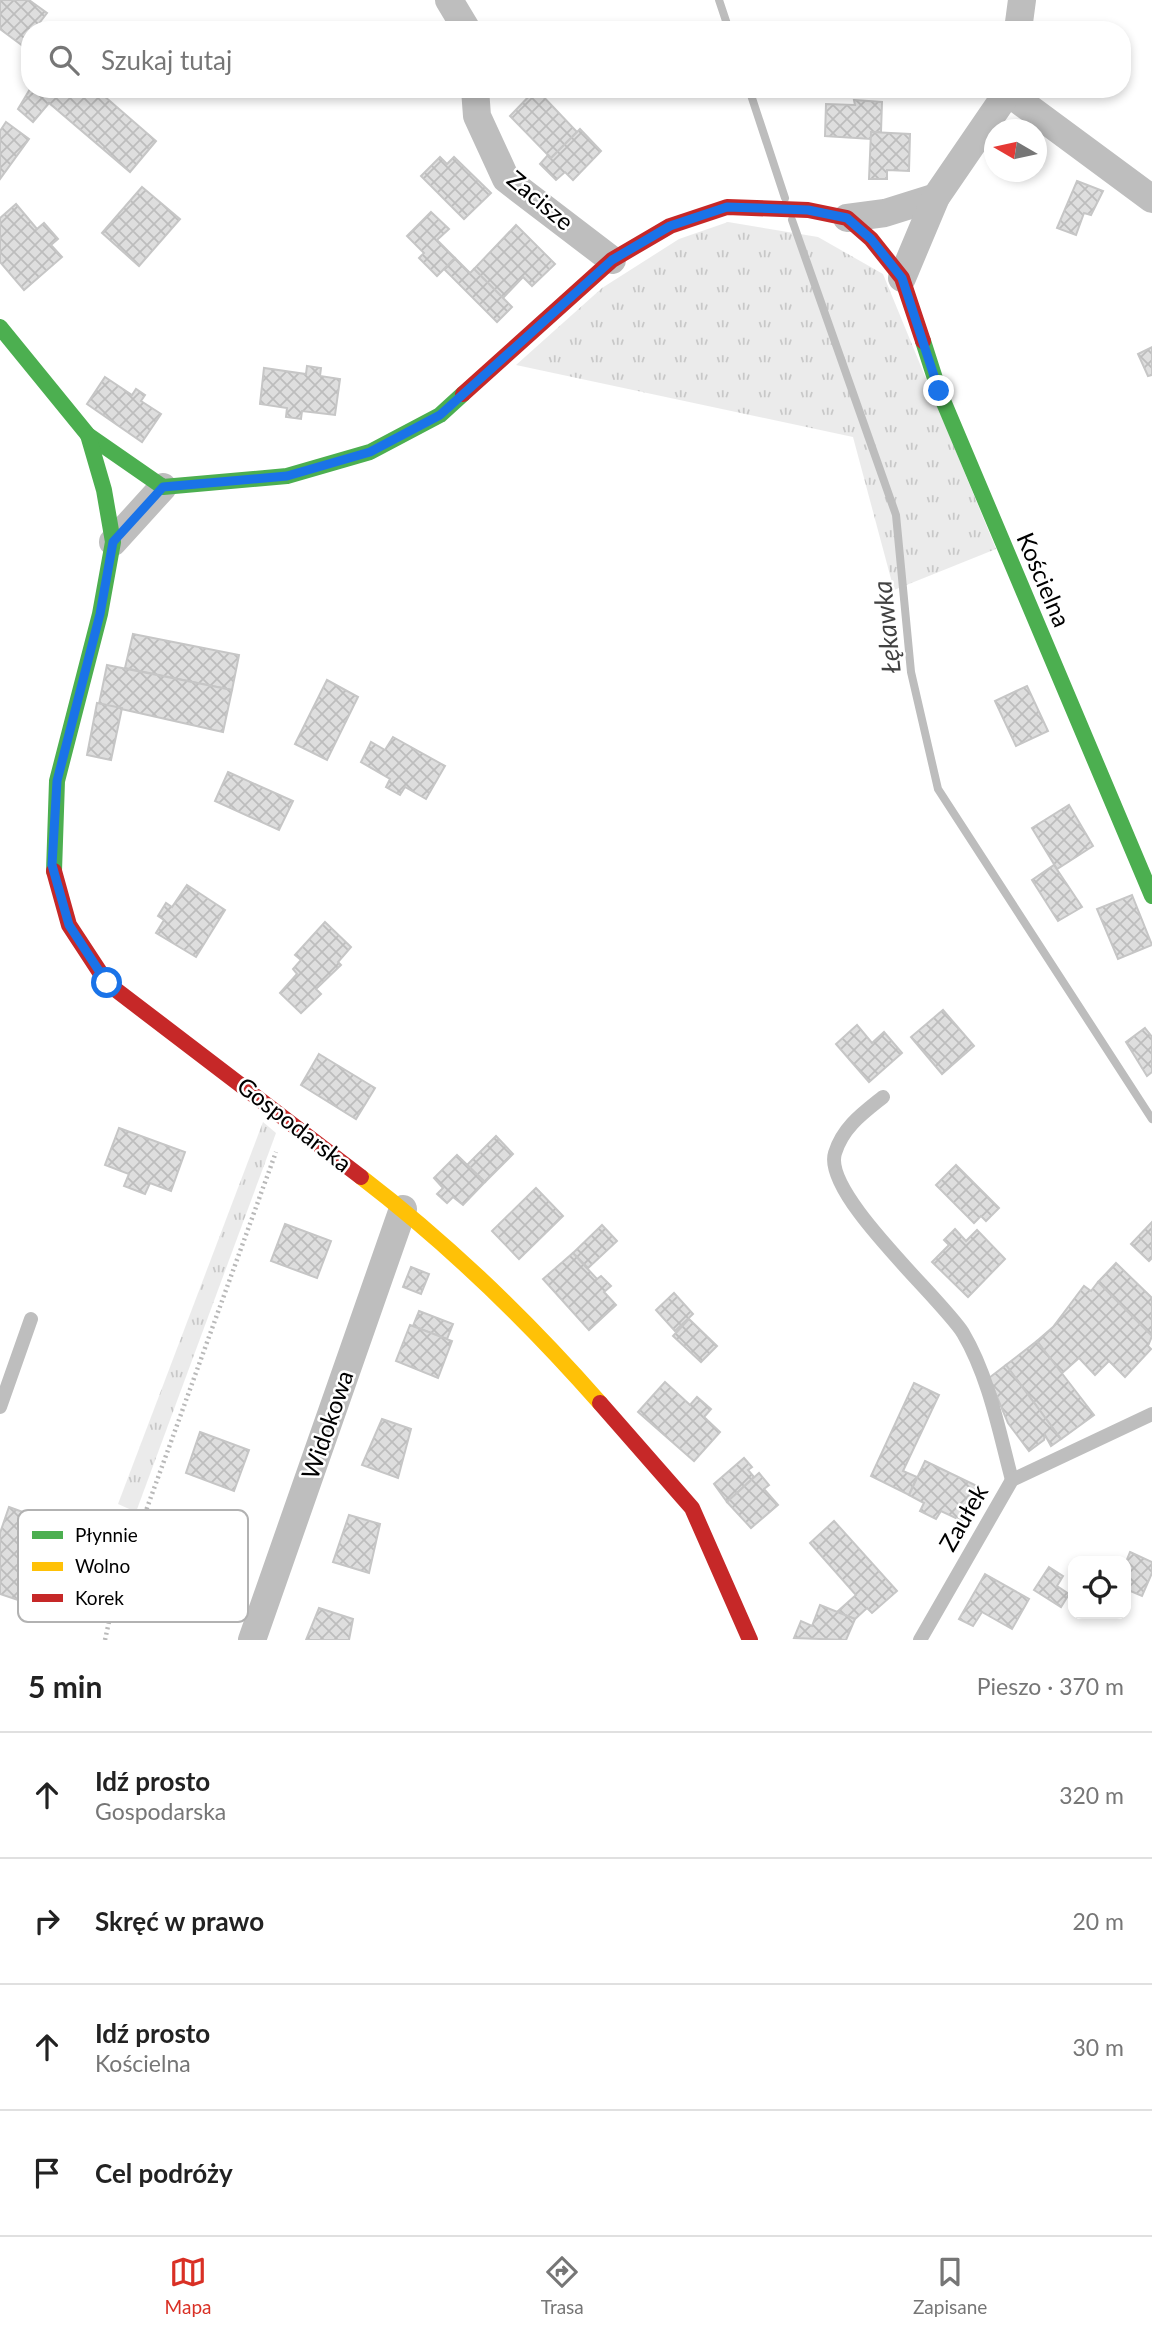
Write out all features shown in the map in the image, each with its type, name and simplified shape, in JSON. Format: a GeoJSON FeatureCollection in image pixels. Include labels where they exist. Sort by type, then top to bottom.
{"type":"FeatureCollection","features":[{"type":"Feature","properties":{"kind":"street"},"geometry":{"type":"LineString","coordinates":[[449,0],[462,21]]}},
{"type":"Feature","properties":{"kind":"street"},"geometry":{"type":"LineString","coordinates":[[1019,21],[1022,0]]}},
{"type":"Feature","properties":{"kind":"street","name":"Zacisze"},"geometry":{"type":"LineString","coordinates":[[476,98],[477,116],[506,179],[612,260]]}},
{"type":"Feature","properties":{"kind":"street"},"geometry":{"type":"LineString","coordinates":[[847,218],[871,239],[902,278],[936,197],[1006,98]]}},
{"type":"Feature","properties":{"kind":"street"},"geometry":{"type":"LineString","coordinates":[[1018,98],[1152,199]]}},
{"type":"Feature","properties":{"kind":"street"},"geometry":{"type":"LineString","coordinates":[[113,542],[163,487],[287,476],[370,452],[440,415],[612,260],[670,226],[727,207],[808,210],[847,218],[885,213],[936,197]]}},
{"type":"Feature","properties":{"kind":"street","name":"Kościelna"},"geometry":{"type":"LineString","coordinates":[[902,278],[939,391],[1152,895]]}},
{"type":"Feature","properties":{"kind":"street","name":"Gospodarska"},"geometry":{"type":"LineString","coordinates":[[0,327],[88,435],[163,487]]}},
{"type":"Feature","properties":{"kind":"street","name":"Gospodarska"},"geometry":{"type":"LineString","coordinates":[[88,435],[104,490],[113,542],[100,614],[57,781],[52,865],[69,925],[107,983],[403,1209],[554,1351],[692,1508],[750,1640]]}},
{"type":"Feature","properties":{"kind":"street","name":"Widokowa"},"geometry":{"type":"LineString","coordinates":[[252,1640],[403,1209]]}},
{"type":"Feature","properties":{"kind":"lane"},"geometry":{"type":"LineString","coordinates":[[883,1097],[847,1127],[834,1156],[841,1182],[892,1253],[962,1332],[988,1390],[1012,1480]]}},
{"type":"Feature","properties":{"kind":"lane"},"geometry":{"type":"LineString","coordinates":[[0,1407],[31,1319]]}},
{"type":"Feature","properties":{"kind":"lane","name":"Zaułek"},"geometry":{"type":"LineString","coordinates":[[920,1640],[1012,1480],[1152,1414]]}},
{"type":"Feature","properties":{"kind":"path"},"geometry":{"type":"LineString","coordinates":[[146,1510],[288,1121]]}},
{"type":"Feature","properties":{"kind":"path"},"geometry":{"type":"LineString","coordinates":[[104,1640],[108,1622]]}},
{"type":"Feature","properties":{"kind":"green space"},"geometry":{"type":"Polygon","coordinates":[[[728,222],[818,237],[883,274],[996,549],[894,590],[853,437],[516,365],[602,288],[679,239],[728,222]]]}},
{"type":"Feature","properties":{"kind":"green space"},"geometry":{"type":"Polygon","coordinates":[[[263,1122],[276,1133],[137,1510],[118,1504],[263,1122]]]}},
{"type":"Feature","properties":{"kind":"building"},"geometry":{"type":"Polygon","coordinates":[[[0,0],[29,0],[47,13],[41,21],[21,21],[21,45],[0,29],[0,0]]]}},
{"type":"Feature","properties":{"kind":"building"},"geometry":{"type":"Polygon","coordinates":[[[25,98],[106,98],[156,141],[130,172],[49,103],[33,122],[18,109],[25,98]]]}},
{"type":"Feature","properties":{"kind":"building"},"geometry":{"type":"Polygon","coordinates":[[[527,98],[545,98],[577,132],[551,158],[510,116],[527,98]]]}},
{"type":"Feature","properties":{"kind":"building"},"geometry":{"type":"Polygon","coordinates":[[[854,100],[882,102],[881,132],[871,132],[871,139],[825,136],[826,104],[855,105],[854,100]]]}},
{"type":"Feature","properties":{"kind":"building"},"geometry":{"type":"Polygon","coordinates":[[[6,122],[29,139],[0,179],[0,131],[6,122]]]}},
{"type":"Feature","properties":{"kind":"building"},"geometry":{"type":"Polygon","coordinates":[[[580,129],[601,151],[573,180],[565,172],[556,180],[540,164],[548,155],[551,158],[580,129]]]}},
{"type":"Feature","properties":{"kind":"building"},"geometry":{"type":"Polygon","coordinates":[[[871,132],[910,134],[909,171],[887,170],[887,179],[869,179],[871,132]]]}},
{"type":"Feature","properties":{"kind":"building"},"geometry":{"type":"Polygon","coordinates":[[[440,157],[447,164],[454,157],[491,193],[464,219],[421,176],[440,157]]]}},
{"type":"Feature","properties":{"kind":"building"},"geometry":{"type":"Polygon","coordinates":[[[1077,181],[1103,191],[1091,215],[1084,213],[1076,235],[1057,228],[1077,181]]]}},
{"type":"Feature","properties":{"kind":"building"},"geometry":{"type":"Polygon","coordinates":[[[142,187],[180,219],[139,266],[102,233],[142,187]]]}},
{"type":"Feature","properties":{"kind":"building"},"geometry":{"type":"Polygon","coordinates":[[[16,204],[37,229],[44,223],[58,239],[51,245],[62,257],[24,290],[0,262],[0,218],[16,204]]]}},
{"type":"Feature","properties":{"kind":"building"},"geometry":{"type":"Polygon","coordinates":[[[431,212],[449,229],[437,240],[455,258],[437,276],[419,258],[424,253],[407,236],[431,212]]]}},
{"type":"Feature","properties":{"kind":"building"},"geometry":{"type":"Polygon","coordinates":[[[516,225],[555,264],[532,286],[523,277],[503,298],[474,269],[516,225]]]}},
{"type":"Feature","properties":{"kind":"building"},"geometry":{"type":"Polygon","coordinates":[[[455,258],[470,273],[474,269],[512,307],[497,322],[444,269],[455,258]]]}},
{"type":"Feature","properties":{"kind":"building"},"geometry":{"type":"Polygon","coordinates":[[[1152,347],[1152,375],[1148,376],[1138,354],[1152,347]]]}},
{"type":"Feature","properties":{"kind":"building"},"geometry":{"type":"Polygon","coordinates":[[[307,366],[321,368],[320,376],[340,379],[335,415],[302,411],[301,419],[286,417],[287,408],[260,404],[264,368],[306,374],[307,366]]]}},
{"type":"Feature","properties":{"kind":"building"},"geometry":{"type":"Polygon","coordinates":[[[105,377],[132,395],[136,389],[145,395],[141,401],[161,414],[142,442],[87,404],[105,377]]]}},
{"type":"Feature","properties":{"kind":"building"},"geometry":{"type":"Polygon","coordinates":[[[133,634],[239,655],[232,690],[125,668],[133,634]]]}},
{"type":"Feature","properties":{"kind":"building"},"geometry":{"type":"Polygon","coordinates":[[[107,665],[232,690],[223,732],[99,704],[107,665]]]}},
{"type":"Feature","properties":{"kind":"building"},"geometry":{"type":"Polygon","coordinates":[[[327,680],[358,697],[327,760],[295,744],[327,680]]]}},
{"type":"Feature","properties":{"kind":"building"},"geometry":{"type":"Polygon","coordinates":[[[1027,686],[1048,731],[1016,746],[995,701],[1027,686]]]}},
{"type":"Feature","properties":{"kind":"building"},"geometry":{"type":"Polygon","coordinates":[[[97,703],[122,708],[111,760],[87,755],[97,703]]]}},
{"type":"Feature","properties":{"kind":"building"},"geometry":{"type":"Polygon","coordinates":[[[393,737],[445,766],[426,799],[405,787],[400,795],[386,787],[390,779],[361,762],[371,742],[385,750],[393,737]]]}},
{"type":"Feature","properties":{"kind":"building"},"geometry":{"type":"Polygon","coordinates":[[[228,772],[293,801],[279,830],[215,801],[228,772]]]}},
{"type":"Feature","properties":{"kind":"building"},"geometry":{"type":"Polygon","coordinates":[[[1069,805],[1093,846],[1057,869],[1032,828],[1069,805]]]}},
{"type":"Feature","properties":{"kind":"building"},"geometry":{"type":"Polygon","coordinates":[[[1054,865],[1082,907],[1058,921],[1032,880],[1054,865]]]}},
{"type":"Feature","properties":{"kind":"building"},"geometry":{"type":"Polygon","coordinates":[[[187,885],[225,910],[196,957],[156,933],[164,920],[158,916],[166,903],[172,907],[187,885]]]}},
{"type":"Feature","properties":{"kind":"building"},"geometry":{"type":"Polygon","coordinates":[[[1132,895],[1152,945],[1118,959],[1097,909],[1132,895]]]}},
{"type":"Feature","properties":{"kind":"building"},"geometry":{"type":"Polygon","coordinates":[[[325,922],[351,947],[338,962],[341,965],[316,989],[321,994],[301,1013],[280,993],[297,974],[293,969],[301,960],[295,955],[325,922]]]}},
{"type":"Feature","properties":{"kind":"building"},"geometry":{"type":"Polygon","coordinates":[[[943,1010],[974,1046],[942,1074],[911,1037],[943,1010]]]}},
{"type":"Feature","properties":{"kind":"building"},"geometry":{"type":"Polygon","coordinates":[[[857,1025],[872,1043],[884,1032],[902,1053],[869,1082],[836,1044],[857,1025]]]}},
{"type":"Feature","properties":{"kind":"building"},"geometry":{"type":"Polygon","coordinates":[[[1145,1028],[1152,1037],[1152,1072],[1147,1076],[1126,1042],[1145,1028]]]}},
{"type":"Feature","properties":{"kind":"building"},"geometry":{"type":"Polygon","coordinates":[[[319,1054],[375,1088],[356,1119],[301,1085],[319,1054]]]}},
{"type":"Feature","properties":{"kind":"building"},"geometry":{"type":"Polygon","coordinates":[[[119,1128],[185,1152],[171,1191],[150,1183],[145,1194],[124,1186],[129,1174],[105,1165],[119,1128]]]}},
{"type":"Feature","properties":{"kind":"building"},"geometry":{"type":"Polygon","coordinates":[[[496,1136],[513,1154],[485,1182],[467,1165],[496,1136]]]}},
{"type":"Feature","properties":{"kind":"building"},"geometry":{"type":"Polygon","coordinates":[[[457,1155],[485,1182],[463,1205],[453,1197],[447,1203],[437,1194],[443,1188],[434,1178],[457,1155]]]}},
{"type":"Feature","properties":{"kind":"building"},"geometry":{"type":"Polygon","coordinates":[[[956,1165],[999,1208],[986,1221],[981,1216],[974,1223],[936,1185],[956,1165]]]}},
{"type":"Feature","properties":{"kind":"building"},"geometry":{"type":"Polygon","coordinates":[[[536,1188],[563,1216],[519,1259],[492,1231],[536,1188]]]}},
{"type":"Feature","properties":{"kind":"building"},"geometry":{"type":"Polygon","coordinates":[[[1152,1222],[1152,1258],[1149,1261],[1131,1244],[1152,1222]]]}},
{"type":"Feature","properties":{"kind":"building"},"geometry":{"type":"Polygon","coordinates":[[[285,1224],[331,1241],[317,1278],[271,1261],[285,1224]]]}},
{"type":"Feature","properties":{"kind":"building"},"geometry":{"type":"Polygon","coordinates":[[[602,1225],[617,1241],[588,1268],[573,1253],[602,1225]]]}},
{"type":"Feature","properties":{"kind":"building"},"geometry":{"type":"Polygon","coordinates":[[[955,1229],[966,1241],[977,1230],[1005,1259],[968,1297],[932,1262],[949,1245],[944,1240],[955,1229]]]}},
{"type":"Feature","properties":{"kind":"building"},"geometry":{"type":"Polygon","coordinates":[[[573,1253],[597,1279],[601,1276],[611,1286],[604,1292],[616,1305],[589,1330],[543,1279],[573,1253]]]}},
{"type":"Feature","properties":{"kind":"building"},"geometry":{"type":"Polygon","coordinates":[[[1116,1263],[1152,1298],[1152,1336],[1098,1282],[1116,1263]]]}},
{"type":"Feature","properties":{"kind":"building"},"geometry":{"type":"Polygon","coordinates":[[[411,1267],[429,1274],[421,1294],[403,1287],[411,1267]]]}},
{"type":"Feature","properties":{"kind":"building"},"geometry":{"type":"Polygon","coordinates":[[[1098,1282],[1152,1336],[1148,1346],[1151,1349],[1125,1377],[1109,1361],[1095,1375],[1079,1358],[1061,1374],[1037,1341],[1053,1327],[1084,1286],[1091,1291],[1098,1282]]]}},
{"type":"Feature","properties":{"kind":"building"},"geometry":{"type":"Polygon","coordinates":[[[674,1293],[693,1314],[675,1331],[656,1310],[674,1293]]]}},
{"type":"Feature","properties":{"kind":"building"},"geometry":{"type":"Polygon","coordinates":[[[419,1311],[453,1324],[447,1339],[413,1326],[419,1311]]]}},
{"type":"Feature","properties":{"kind":"building"},"geometry":{"type":"Polygon","coordinates":[[[689,1319],[717,1346],[701,1362],[673,1336],[689,1319]]]}},
{"type":"Feature","properties":{"kind":"building"},"geometry":{"type":"Polygon","coordinates":[[[410,1325],[452,1341],[438,1378],[396,1361],[410,1325]]]}},
{"type":"Feature","properties":{"kind":"building"},"geometry":{"type":"Polygon","coordinates":[[[1037,1341],[1094,1415],[1061,1439],[1006,1365],[1037,1341]]]}},
{"type":"Feature","properties":{"kind":"building"},"geometry":{"type":"Polygon","coordinates":[[[1006,1365],[1061,1439],[1051,1446],[1045,1435],[1044,1440],[1029,1451],[1008,1423],[989,1378],[1006,1365]]]}},
{"type":"Feature","properties":{"kind":"building"},"geometry":{"type":"Polygon","coordinates":[[[665,1382],[690,1405],[697,1397],[711,1409],[704,1417],[720,1432],[694,1461],[638,1412],[665,1382]]]}},
{"type":"Feature","properties":{"kind":"building"},"geometry":{"type":"Polygon","coordinates":[[[914,1383],[939,1395],[903,1471],[917,1477],[909,1495],[871,1476],[914,1383]]]}},
{"type":"Feature","properties":{"kind":"building"},"geometry":{"type":"Polygon","coordinates":[[[382,1419],[411,1429],[398,1478],[362,1465],[382,1419]]]}},
{"type":"Feature","properties":{"kind":"building"},"geometry":{"type":"Polygon","coordinates":[[[200,1432],[249,1450],[234,1491],[186,1473],[200,1432]]]}},
{"type":"Feature","properties":{"kind":"building"},"geometry":{"type":"Polygon","coordinates":[[[744,1458],[752,1467],[748,1470],[754,1477],[727,1502],[714,1484],[744,1458]]]}},
{"type":"Feature","properties":{"kind":"building"},"geometry":{"type":"Polygon","coordinates":[[[925,1461],[979,1487],[962,1521],[941,1511],[936,1519],[920,1511],[924,1503],[909,1495],[925,1461]]]}},
{"type":"Feature","properties":{"kind":"building"},"geometry":{"type":"Polygon","coordinates":[[[759,1473],[769,1485],[764,1489],[778,1505],[751,1528],[727,1502],[759,1473]]]}},
{"type":"Feature","properties":{"kind":"building"},"geometry":{"type":"Polygon","coordinates":[[[9,1507],[18,1510],[18,1600],[0,1594],[0,1533],[9,1507]]]}},
{"type":"Feature","properties":{"kind":"building"},"geometry":{"type":"Polygon","coordinates":[[[349,1515],[380,1524],[369,1573],[333,1562],[349,1515]]]}},
{"type":"Feature","properties":{"kind":"building"},"geometry":{"type":"Polygon","coordinates":[[[834,1521],[897,1591],[872,1613],[867,1608],[855,1619],[837,1612],[856,1595],[810,1543],[834,1521]]]}},
{"type":"Feature","properties":{"kind":"building"},"geometry":{"type":"Polygon","coordinates":[[[1130,1552],[1152,1562],[1152,1573],[1142,1596],[1131,1591],[1131,1556],[1128,1556],[1130,1552]]]}},
{"type":"Feature","properties":{"kind":"building"},"geometry":{"type":"Polygon","coordinates":[[[1049,1567],[1063,1576],[1057,1586],[1068,1596],[1061,1607],[1034,1590],[1049,1567]]]}},
{"type":"Feature","properties":{"kind":"building"},"geometry":{"type":"Polygon","coordinates":[[[985,1574],[1029,1599],[1012,1629],[982,1612],[973,1626],[959,1619],[985,1574]]]}},
{"type":"Feature","properties":{"kind":"building"},"geometry":{"type":"Polygon","coordinates":[[[820,1605],[855,1619],[846,1640],[794,1638],[801,1621],[812,1626],[820,1605]]]}},
{"type":"Feature","properties":{"kind":"building"},"geometry":{"type":"Polygon","coordinates":[[[319,1608],[353,1619],[349,1640],[306,1640],[319,1608]]]}},
{"type":"Feature","properties":{"kind":"waterway","name":"Łękawka"},"geometry":{"type":"LineString","coordinates":[[719,0],[726,21]]}},
{"type":"Feature","properties":{"kind":"waterway","name":"Łękawka"},"geometry":{"type":"LineString","coordinates":[[752,98],[785,198]]}},
{"type":"Feature","properties":{"kind":"waterway","name":"Łękawka"},"geometry":{"type":"LineString","coordinates":[[792,220],[896,515],[911,672],[938,789],[1152,1119]]}},
{"type":"Feature","properties":{"kind":"traffic: fast"},"geometry":{"type":"LineString","coordinates":[[0,327],[88,435],[163,487],[287,476],[370,452],[440,415],[463,394]]}},
{"type":"Feature","properties":{"kind":"traffic: fast"},"geometry":{"type":"LineString","coordinates":[[923,341],[939,391],[1152,896]]}},
{"type":"Feature","properties":{"kind":"traffic: fast"},"geometry":{"type":"LineString","coordinates":[[54,871],[57,781],[100,614],[113,542],[104,490],[88,435]]}},
{"type":"Feature","properties":{"kind":"traffic: slow"},"geometry":{"type":"LineString","coordinates":[[361,1177],[486,1284],[600,1403]]}},
{"type":"Feature","properties":{"kind":"traffic: jam"},"geometry":{"type":"LineString","coordinates":[[463,394],[612,260],[670,226],[727,207],[808,210],[847,218],[871,239],[902,278],[923,341]]}},
{"type":"Feature","properties":{"kind":"traffic: jam"},"geometry":{"type":"LineString","coordinates":[[54,871],[69,925],[107,983],[361,1177]]}},
{"type":"Feature","properties":{"kind":"traffic: jam"},"geometry":{"type":"LineString","coordinates":[[600,1403],[692,1508],[750,1640]]}},
{"type":"Feature","properties":{"kind":"route"},"geometry":{"type":"LineString","coordinates":[[107,983],[69,925],[52,865],[57,781],[100,614],[113,542],[163,487],[287,476],[370,452],[440,415],[612,260],[670,226],[727,207],[808,210],[847,218],[871,239],[902,278],[939,391]]}}]}
